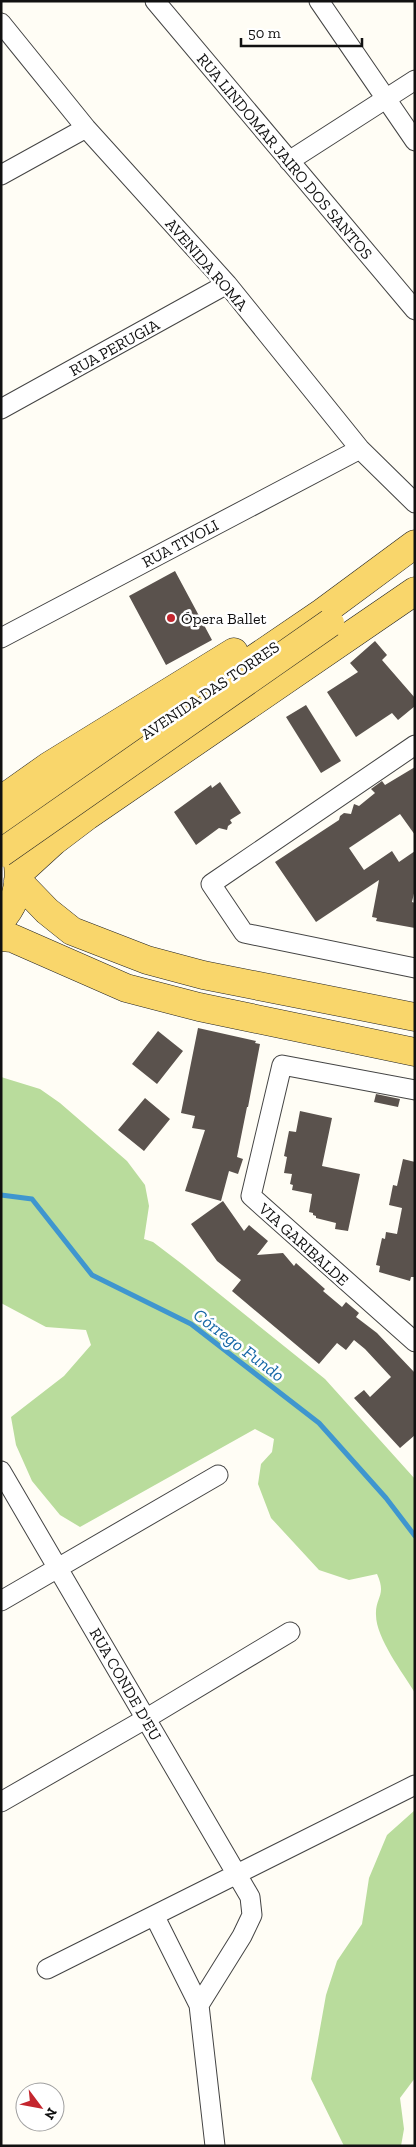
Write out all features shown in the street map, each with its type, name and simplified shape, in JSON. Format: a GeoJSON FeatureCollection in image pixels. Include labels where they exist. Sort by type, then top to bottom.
{"type":"FeatureCollection","features":[{"type":"Feature","properties":{"kind":"main road","name":"AVENIDA DAS TORRES"},"geometry":{"type":"LineString","coordinates":[[13,869],[327,618],[415,543]]}},
{"type":"Feature","properties":{"kind":"main road"},"geometry":{"type":"LineString","coordinates":[[1,800],[66,756],[415,543]]}},
{"type":"Feature","properties":{"kind":"main road","name":"AVENIDA DAS TORRES"},"geometry":{"type":"LineString","coordinates":[[1,831],[327,618],[415,583]]}},
{"type":"Feature","properties":{"kind":"main road"},"geometry":{"type":"LineString","coordinates":[[13,869],[87,816],[415,591]]}},
{"type":"Feature","properties":{"kind":"main road"},"geometry":{"type":"LineString","coordinates":[[1,831],[7,837],[16,854],[13,869],[13,904],[1,920]]}},
{"type":"Feature","properties":{"kind":"main road"},"geometry":{"type":"LineString","coordinates":[[13,869],[47,911],[72,931],[147,960],[203,975],[415,1016]]}},
{"type":"Feature","properties":{"kind":"main road"},"geometry":{"type":"LineString","coordinates":[[1,937],[12,938],[126,988],[199,1007],[415,1052]]}},
{"type":"Feature","properties":{"kind":"street","name":"RUA LINDOMAR JAIRO DOS SANTOS"},"geometry":{"type":"LineString","coordinates":[[155,1],[415,310]]}},
{"type":"Feature","properties":{"kind":"street"},"geometry":{"type":"LineString","coordinates":[[319,1],[415,141]]}},
{"type":"Feature","properties":{"kind":"street","name":"AVENIDA ROMA"},"geometry":{"type":"LineString","coordinates":[[1,23],[86,128],[227,284],[360,449],[415,503]]}},
{"type":"Feature","properties":{"kind":"street"},"geometry":{"type":"LineString","coordinates":[[289,161],[415,80]]}},
{"type":"Feature","properties":{"kind":"street"},"geometry":{"type":"LineString","coordinates":[[1,175],[86,128]]}},
{"type":"Feature","properties":{"kind":"street","name":"RUA PERUGIA"},"geometry":{"type":"LineString","coordinates":[[1,409],[227,284]]}},
{"type":"Feature","properties":{"kind":"street","name":"RUA TIVOLI"},"geometry":{"type":"LineString","coordinates":[[1,638],[360,449]]}},
{"type":"Feature","properties":{"kind":"street"},"geometry":{"type":"LineString","coordinates":[[415,745],[211,884],[244,933],[415,968]]}},
{"type":"Feature","properties":{"kind":"street","name":"VIA GARIBALDE"},"geometry":{"type":"LineString","coordinates":[[415,1090],[282,1065],[251,1196],[415,1342]]}},
{"type":"Feature","properties":{"kind":"street","name":"RUA CONDE D'EU"},"geometry":{"type":"LineString","coordinates":[[1,1471],[250,1897],[252,1915],[242,1936],[199,2005]]}},
{"type":"Feature","properties":{"kind":"street"},"geometry":{"type":"LineString","coordinates":[[1,1601],[218,1475]]}},
{"type":"Feature","properties":{"kind":"street"},"geometry":{"type":"LineString","coordinates":[[1,1802],[147,1718],[290,1632]]}},
{"type":"Feature","properties":{"kind":"street"},"geometry":{"type":"LineString","coordinates":[[47,1968],[415,1785]]}},
{"type":"Feature","properties":{"kind":"street"},"geometry":{"type":"LineString","coordinates":[[158,1923],[199,2005],[215,2146]]}},
{"type":"Feature","properties":{"kind":"green space"},"geometry":{"type":"Polygon","coordinates":[[[1,1077],[40,1089],[60,1103],[127,1161],[145,1185],[149,1206],[144,1239],[153,1242],[182,1264],[325,1379],[415,1479],[415,1693],[380,1634],[376,1609],[381,1587],[377,1574],[349,1580],[319,1570],[271,1518],[258,1484],[261,1464],[272,1452],[274,1439],[255,1429],[80,1527],[60,1515],[32,1481],[16,1445],[11,1417],[64,1376],[91,1345],[86,1330],[46,1327],[1,1303],[1,1077]]]}},
{"type":"Feature","properties":{"kind":"green space"},"geometry":{"type":"Polygon","coordinates":[[[415,1810],[415,2078],[400,2098],[404,2129],[401,2146],[344,2146],[311,2079],[326,1995],[337,1961],[362,1924],[369,1878],[387,1835],[415,1810]]]}},
{"type":"Feature","properties":{"kind":"building","name":"Ópera Ballet"},"geometry":{"type":"Polygon","coordinates":[[[175,571],[212,640],[166,665],[129,596],[175,571]]]}},
{"type":"Feature","properties":{"kind":"building"},"geometry":{"type":"Polygon","coordinates":[[[375,641],[387,655],[382,660],[415,698],[415,706],[398,720],[392,713],[356,737],[327,692],[358,672],[350,663],[375,641]]]}},
{"type":"Feature","properties":{"kind":"building"},"geometry":{"type":"Polygon","coordinates":[[[306,705],[341,761],[321,773],[286,717],[306,705]]]}},
{"type":"Feature","properties":{"kind":"building"},"geometry":{"type":"Polygon","coordinates":[[[415,767],[415,835],[400,814],[349,848],[364,870],[392,851],[399,862],[415,851],[415,889],[412,902],[415,903],[415,928],[376,921],[377,918],[372,917],[379,880],[316,922],[275,862],[339,820],[340,816],[344,813],[351,814],[354,804],[359,806],[375,793],[371,789],[382,781],[385,785],[415,767]]]}},
{"type":"Feature","properties":{"kind":"building"},"geometry":{"type":"Polygon","coordinates":[[[220,782],[241,813],[230,820],[232,823],[228,826],[227,830],[219,828],[196,845],[174,812],[211,785],[212,788],[220,782]]]}},
{"type":"Feature","properties":{"kind":"building"},"geometry":{"type":"Polygon","coordinates":[[[198,1028],[256,1041],[255,1043],[260,1044],[237,1157],[243,1159],[238,1174],[229,1171],[221,1201],[185,1191],[205,1130],[192,1128],[195,1116],[181,1113],[198,1028]]]}},
{"type":"Feature","properties":{"kind":"building"},"geometry":{"type":"Polygon","coordinates":[[[158,1031],[183,1051],[157,1084],[132,1064],[158,1031]]]}},
{"type":"Feature","properties":{"kind":"building"},"geometry":{"type":"Polygon","coordinates":[[[376,1094],[400,1099],[398,1107],[374,1102],[376,1094]]]}},
{"type":"Feature","properties":{"kind":"building"},"geometry":{"type":"Polygon","coordinates":[[[145,1098],[170,1119],[144,1151],[118,1130],[145,1098]]]}},
{"type":"Feature","properties":{"kind":"building"},"geometry":{"type":"Polygon","coordinates":[[[300,1111],[332,1118],[322,1166],[360,1174],[348,1231],[335,1229],[336,1223],[316,1218],[313,1213],[309,1212],[312,1194],[292,1190],[293,1185],[290,1184],[292,1174],[284,1173],[287,1157],[284,1156],[289,1131],[296,1132],[300,1111]]]}},
{"type":"Feature","properties":{"kind":"building"},"geometry":{"type":"Polygon","coordinates":[[[403,1159],[415,1162],[415,1277],[411,1277],[410,1281],[379,1272],[380,1266],[376,1265],[382,1238],[385,1239],[386,1232],[397,1234],[402,1208],[389,1205],[393,1185],[397,1186],[403,1159]]]}},
{"type":"Feature","properties":{"kind":"building"},"geometry":{"type":"Polygon","coordinates":[[[223,1201],[244,1231],[249,1225],[268,1241],[257,1255],[283,1253],[294,1266],[296,1263],[325,1289],[323,1291],[342,1307],[346,1302],[359,1313],[356,1317],[377,1333],[415,1373],[415,1435],[400,1448],[354,1398],[364,1390],[370,1397],[391,1377],[365,1349],[354,1340],[346,1350],[337,1343],[319,1364],[232,1291],[241,1280],[217,1261],[191,1224],[223,1201]]]}},
{"type":"Feature","properties":{"kind":"waterway","name":"Córrego Fundo"},"geometry":{"type":"LineString","coordinates":[[1,1195],[32,1199],[92,1275],[191,1324],[319,1423],[386,1498],[415,1536]]}},
{"type":"Feature","properties":{"kind":"place","name":"Ópera Ballet"},"geometry":{"type":"Point","coordinates":[171,618]}}]}
